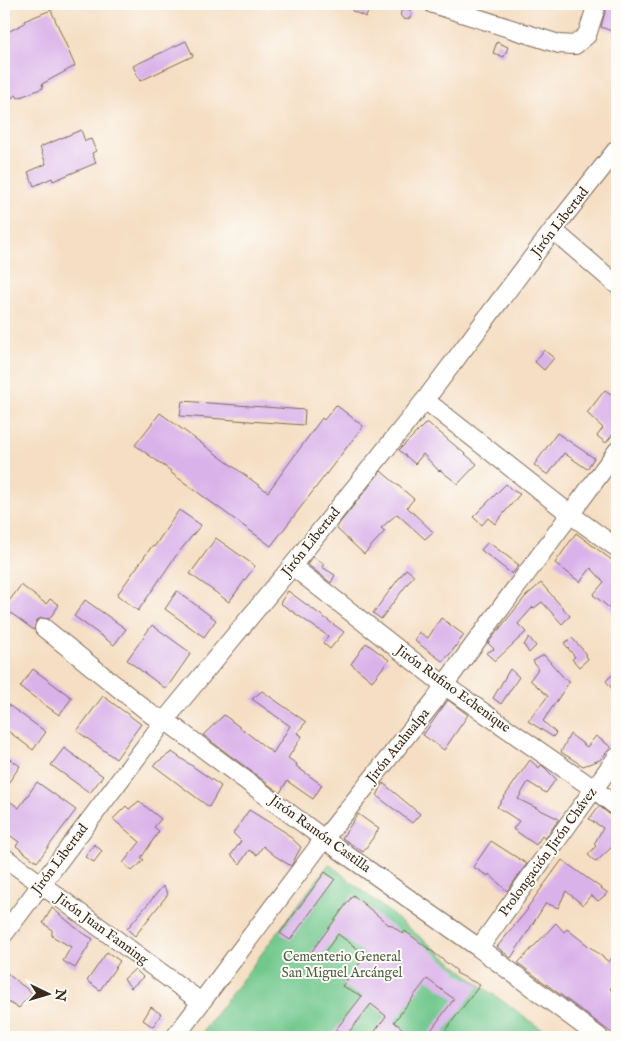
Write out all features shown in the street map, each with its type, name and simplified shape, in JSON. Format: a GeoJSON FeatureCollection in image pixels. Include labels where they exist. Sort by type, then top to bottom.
{"type":"FeatureCollection","features":[{"type":"Feature","properties":{"kind":"street"},"geometry":{"type":"LineString","coordinates":[[434,4],[559,44],[575,44],[587,35],[596,4]]}},
{"type":"Feature","properties":{"kind":"street","name":"Jirón Libertad"},"geometry":{"type":"LineString","coordinates":[[4,934],[165,720],[292,566],[424,400],[617,149]]}},
{"type":"Feature","properties":{"kind":"street"},"geometry":{"type":"LineString","coordinates":[[553,230],[617,285]]}},
{"type":"Feature","properties":{"kind":"street"},"geometry":{"type":"LineString","coordinates":[[424,400],[570,514],[617,548]]}},
{"type":"Feature","properties":{"kind":"street","name":"Jirón Atahualpa"},"geometry":{"type":"LineString","coordinates":[[175,1037],[324,839],[435,700],[444,685],[617,451]]}},
{"type":"Feature","properties":{"kind":"street","name":"Jirón Rufino Echenique"},"geometry":{"type":"LineString","coordinates":[[292,566],[444,685],[617,807]]}},
{"type":"Feature","properties":{"kind":"street","name":"Jirón Ramón Castilla"},"geometry":{"type":"LineString","coordinates":[[44,628],[152,715],[165,720],[324,839],[479,948],[599,1037]]}},
{"type":"Feature","properties":{"kind":"street","name":"Prolongación Jirón Chávez"},"geometry":{"type":"LineString","coordinates":[[479,948],[617,756]]}},
{"type":"Feature","properties":{"kind":"street","name":"Jirón Juan Fanning"},"geometry":{"type":"LineString","coordinates":[[4,857],[201,1002]]}},
{"type":"Feature","properties":{"kind":"green space","name":"Cementerio General San Miguel Arcángel"},"geometry":{"type":"Polygon","coordinates":[[[329,864],[480,985],[553,1037],[199,1037],[329,864]]]}},
{"type":"Feature","properties":{"kind":"building"},"geometry":{"type":"Polygon","coordinates":[[[354,4],[371,4],[366,17],[352,11],[354,4]]]}},
{"type":"Feature","properties":{"kind":"building"},"geometry":{"type":"Polygon","coordinates":[[[607,4],[617,4],[617,33],[601,27],[607,4]]]}},
{"type":"Feature","properties":{"kind":"building"},"geometry":{"type":"Polygon","coordinates":[[[406,8],[412,14],[406,20],[400,14],[406,8]]]}},
{"type":"Feature","properties":{"kind":"building"},"geometry":{"type":"Polygon","coordinates":[[[51,10],[75,66],[42,84],[43,88],[18,98],[16,95],[4,103],[4,34],[25,23],[24,21],[51,10]]]}},
{"type":"Feature","properties":{"kind":"building"},"geometry":{"type":"Polygon","coordinates":[[[186,41],[193,56],[140,81],[133,66],[186,41]]]}},
{"type":"Feature","properties":{"kind":"building"},"geometry":{"type":"Polygon","coordinates":[[[497,42],[508,47],[504,57],[493,53],[497,42]]]}},
{"type":"Feature","properties":{"kind":"building"},"geometry":{"type":"Polygon","coordinates":[[[81,130],[85,141],[91,139],[96,151],[92,153],[96,163],[53,181],[52,178],[34,186],[28,172],[46,164],[40,147],[81,130]]]}},
{"type":"Feature","properties":{"kind":"building"},"geometry":{"type":"Polygon","coordinates":[[[544,350],[554,358],[544,370],[535,362],[544,350]]]}},
{"type":"Feature","properties":{"kind":"building"},"geometry":{"type":"Polygon","coordinates":[[[605,390],[617,398],[617,429],[606,443],[597,436],[603,428],[587,413],[605,390]]]}},
{"type":"Feature","properties":{"kind":"building"},"geometry":{"type":"Polygon","coordinates":[[[182,401],[305,410],[304,425],[180,416],[182,401]]]}},
{"type":"Feature","properties":{"kind":"building"},"geometry":{"type":"Polygon","coordinates":[[[336,405],[363,426],[271,546],[135,445],[160,413],[268,492],[322,418],[324,420],[336,405]]]}},
{"type":"Feature","properties":{"kind":"building"},"geometry":{"type":"Polygon","coordinates":[[[427,422],[477,464],[458,484],[439,471],[423,454],[415,464],[399,450],[427,422]]]}},
{"type":"Feature","properties":{"kind":"building"},"geometry":{"type":"Polygon","coordinates":[[[557,433],[594,458],[587,469],[564,453],[548,475],[534,465],[557,433]]]}},
{"type":"Feature","properties":{"kind":"building"},"geometry":{"type":"Polygon","coordinates":[[[381,471],[414,499],[407,507],[433,532],[425,539],[397,514],[381,528],[385,531],[364,554],[337,529],[381,471]]]}},
{"type":"Feature","properties":{"kind":"building"},"geometry":{"type":"Polygon","coordinates":[[[506,484],[520,494],[495,524],[488,518],[482,525],[473,517],[506,484]]]}},
{"type":"Feature","properties":{"kind":"building"},"geometry":{"type":"Polygon","coordinates":[[[179,510],[201,525],[175,557],[138,611],[117,595],[152,546],[154,547],[179,510]]]}},
{"type":"Feature","properties":{"kind":"building"},"geometry":{"type":"Polygon","coordinates":[[[576,533],[617,564],[617,616],[593,595],[604,582],[591,568],[580,582],[555,563],[576,533]]]}},
{"type":"Feature","properties":{"kind":"building"},"geometry":{"type":"Polygon","coordinates":[[[216,538],[255,566],[229,602],[190,574],[216,538]]]}},
{"type":"Feature","properties":{"kind":"building"},"geometry":{"type":"Polygon","coordinates":[[[488,542],[519,565],[512,574],[481,550],[488,542]]]}},
{"type":"Feature","properties":{"kind":"building"},"geometry":{"type":"Polygon","coordinates":[[[313,557],[324,564],[322,567],[335,575],[331,583],[307,564],[313,557]]]}},
{"type":"Feature","properties":{"kind":"building"},"geometry":{"type":"Polygon","coordinates":[[[406,569],[414,575],[381,619],[373,613],[406,569]]]}},
{"type":"Feature","properties":{"kind":"building"},"geometry":{"type":"Polygon","coordinates":[[[541,583],[570,616],[562,624],[542,602],[533,607],[518,624],[526,632],[495,661],[486,653],[494,649],[488,643],[526,596],[541,583]]]}},
{"type":"Feature","properties":{"kind":"building"},"geometry":{"type":"Polygon","coordinates":[[[21,585],[46,604],[50,599],[59,605],[49,619],[41,618],[36,621],[34,630],[4,608],[21,585]]]}},
{"type":"Feature","properties":{"kind":"building"},"geometry":{"type":"Polygon","coordinates":[[[177,591],[216,620],[204,637],[165,609],[177,591]]]}},
{"type":"Feature","properties":{"kind":"building"},"geometry":{"type":"Polygon","coordinates":[[[288,591],[344,632],[330,649],[323,643],[328,636],[280,603],[288,591]]]}},
{"type":"Feature","properties":{"kind":"building"},"geometry":{"type":"Polygon","coordinates":[[[85,600],[126,629],[114,645],[74,616],[85,600]]]}},
{"type":"Feature","properties":{"kind":"building"},"geometry":{"type":"Polygon","coordinates":[[[441,618],[464,635],[450,654],[442,661],[415,641],[419,632],[428,638],[441,618]]]}},
{"type":"Feature","properties":{"kind":"building"},"geometry":{"type":"Polygon","coordinates":[[[152,625],[191,653],[166,689],[127,660],[152,625]]]}},
{"type":"Feature","properties":{"kind":"building"},"geometry":{"type":"Polygon","coordinates":[[[529,637],[536,646],[529,653],[524,645],[529,637]]]}},
{"type":"Feature","properties":{"kind":"building"},"geometry":{"type":"Polygon","coordinates":[[[572,638],[588,659],[579,667],[572,659],[575,657],[564,643],[572,638]]]}},
{"type":"Feature","properties":{"kind":"building"},"geometry":{"type":"Polygon","coordinates":[[[366,643],[389,660],[372,681],[351,664],[366,643]]]}},
{"type":"Feature","properties":{"kind":"building"},"geometry":{"type":"Polygon","coordinates":[[[544,655],[564,678],[570,681],[543,721],[556,733],[553,737],[528,721],[548,696],[530,680],[538,669],[533,661],[544,655]]]}},
{"type":"Feature","properties":{"kind":"building"},"geometry":{"type":"Polygon","coordinates":[[[33,669],[72,698],[59,715],[20,687],[33,669]]]}},
{"type":"Feature","properties":{"kind":"building"},"geometry":{"type":"Polygon","coordinates":[[[510,669],[519,677],[501,704],[493,698],[510,669]]]}},
{"type":"Feature","properties":{"kind":"building"},"geometry":{"type":"Polygon","coordinates":[[[612,675],[617,681],[617,695],[606,681],[612,675]]]}},
{"type":"Feature","properties":{"kind":"building"},"geometry":{"type":"Polygon","coordinates":[[[262,691],[306,722],[297,733],[302,736],[288,758],[322,785],[313,799],[287,781],[280,793],[203,735],[224,715],[273,753],[290,726],[252,699],[262,691]]]}},
{"type":"Feature","properties":{"kind":"building"},"geometry":{"type":"Polygon","coordinates":[[[103,696],[141,724],[116,759],[77,731],[103,696]]]}},
{"type":"Feature","properties":{"kind":"building"},"geometry":{"type":"Polygon","coordinates":[[[448,700],[468,715],[444,750],[423,735],[448,700]]]}},
{"type":"Feature","properties":{"kind":"building"},"geometry":{"type":"Polygon","coordinates":[[[7,704],[46,732],[33,750],[4,728],[4,709],[7,704]]]}},
{"type":"Feature","properties":{"kind":"building"},"geometry":{"type":"Polygon","coordinates":[[[570,734],[587,747],[596,736],[611,747],[600,760],[583,766],[561,752],[570,734]]]}},
{"type":"Feature","properties":{"kind":"building"},"geometry":{"type":"Polygon","coordinates":[[[64,748],[103,776],[90,793],[51,765],[64,748]]]}},
{"type":"Feature","properties":{"kind":"building"},"geometry":{"type":"Polygon","coordinates":[[[172,752],[221,786],[209,807],[153,765],[172,752]]]}},
{"type":"Feature","properties":{"kind":"building"},"geometry":{"type":"Polygon","coordinates":[[[4,755],[20,766],[4,789],[4,755]]]}},
{"type":"Feature","properties":{"kind":"building"},"geometry":{"type":"Polygon","coordinates":[[[530,760],[539,768],[541,765],[544,767],[556,779],[546,793],[528,782],[518,799],[559,819],[545,839],[542,836],[536,845],[513,829],[519,821],[497,807],[530,760]]]}},
{"type":"Feature","properties":{"kind":"building"},"geometry":{"type":"Polygon","coordinates":[[[37,782],[76,810],[37,862],[16,846],[19,842],[4,831],[4,797],[19,808],[37,782]]]}},
{"type":"Feature","properties":{"kind":"building"},"geometry":{"type":"Polygon","coordinates":[[[383,783],[420,814],[412,823],[377,796],[383,783]]]}},
{"type":"Feature","properties":{"kind":"building"},"geometry":{"type":"Polygon","coordinates":[[[139,801],[161,819],[154,827],[159,831],[141,858],[144,860],[132,871],[123,863],[140,842],[113,819],[126,806],[129,809],[139,801]]]}},
{"type":"Feature","properties":{"kind":"building"},"geometry":{"type":"Polygon","coordinates":[[[599,806],[617,820],[617,847],[613,846],[596,862],[588,855],[596,846],[594,844],[603,828],[589,819],[599,806]]]}},
{"type":"Feature","properties":{"kind":"building"},"geometry":{"type":"Polygon","coordinates":[[[249,810],[285,832],[301,847],[291,866],[263,846],[257,855],[249,850],[240,864],[231,855],[241,841],[233,833],[249,810]]]}},
{"type":"Feature","properties":{"kind":"building"},"geometry":{"type":"Polygon","coordinates":[[[358,814],[379,829],[363,852],[342,838],[358,814]]]}},
{"type":"Feature","properties":{"kind":"building"},"geometry":{"type":"Polygon","coordinates":[[[491,841],[527,864],[507,891],[489,874],[488,876],[473,867],[491,841]]]}},
{"type":"Feature","properties":{"kind":"building"},"geometry":{"type":"Polygon","coordinates":[[[94,844],[102,851],[94,862],[85,857],[94,844]]]}},
{"type":"Feature","properties":{"kind":"building"},"geometry":{"type":"Polygon","coordinates":[[[562,860],[608,893],[598,901],[591,895],[583,905],[566,891],[558,908],[546,903],[511,958],[497,947],[528,909],[562,860]]]}},
{"type":"Feature","properties":{"kind":"building"},"geometry":{"type":"Polygon","coordinates":[[[325,872],[335,879],[290,940],[280,933],[325,872]]]}},
{"type":"Feature","properties":{"kind":"building"},"geometry":{"type":"Polygon","coordinates":[[[163,886],[168,894],[135,936],[127,929],[163,886]]]}},
{"type":"Feature","properties":{"kind":"building"},"geometry":{"type":"Polygon","coordinates":[[[353,895],[389,925],[403,934],[405,931],[433,952],[457,971],[456,973],[480,985],[440,1037],[426,1037],[454,999],[427,979],[394,1022],[414,1037],[371,1037],[386,1016],[371,1004],[345,1037],[330,1037],[362,996],[342,986],[366,955],[338,934],[321,957],[312,951],[353,895]]]}},
{"type":"Feature","properties":{"kind":"building"},"geometry":{"type":"Polygon","coordinates":[[[52,908],[81,932],[93,939],[75,968],[63,961],[71,947],[52,936],[52,930],[43,923],[52,908]]]}},
{"type":"Feature","properties":{"kind":"building"},"geometry":{"type":"Polygon","coordinates":[[[556,923],[564,932],[567,929],[609,962],[617,951],[617,979],[610,989],[617,994],[617,1037],[518,963],[556,923]]]}},
{"type":"Feature","properties":{"kind":"building"},"geometry":{"type":"Polygon","coordinates":[[[107,952],[120,961],[100,990],[87,981],[107,952]]]}},
{"type":"Feature","properties":{"kind":"building"},"geometry":{"type":"Polygon","coordinates":[[[135,969],[143,977],[131,988],[124,979],[135,969]]]}},
{"type":"Feature","properties":{"kind":"building"},"geometry":{"type":"Polygon","coordinates":[[[4,971],[32,993],[19,1008],[4,1000],[4,993],[8,988],[4,982],[4,971]]]}},
{"type":"Feature","properties":{"kind":"building"},"geometry":{"type":"Polygon","coordinates":[[[151,1007],[161,1014],[153,1027],[143,1020],[151,1007]]]}}]}
